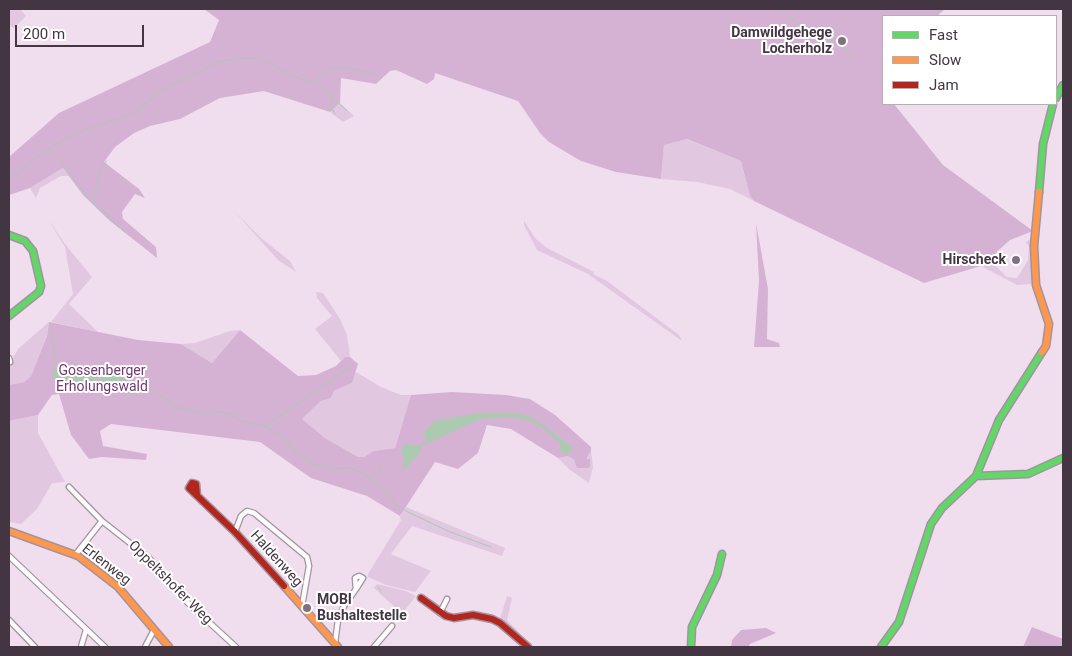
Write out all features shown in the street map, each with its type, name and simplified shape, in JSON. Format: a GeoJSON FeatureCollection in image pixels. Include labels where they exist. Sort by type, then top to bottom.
{"type":"FeatureCollection","features":[{"type":"Feature","properties":{"kind":"street"},"geometry":{"type":"LineString","coordinates":[[1057,96],[1063,85]]}},
{"type":"Feature","properties":{"kind":"street"},"geometry":{"type":"LineString","coordinates":[[882,647],[899,622],[932,524],[942,508],[976,476],[999,420],[1042,356],[1048,339],[1049,324],[1036,285],[1034,254],[1043,144],[1053,105]]}},
{"type":"Feature","properties":{"kind":"street"},"geometry":{"type":"LineString","coordinates":[[9,235],[25,241],[33,251],[41,286],[40,292],[9,316]]}},
{"type":"Feature","properties":{"kind":"street"},"geometry":{"type":"LineString","coordinates":[[976,476],[1028,474],[1063,458]]}},
{"type":"Feature","properties":{"kind":"street","name":"Oppeltshofer Weg"},"geometry":{"type":"LineString","coordinates":[[69,487],[102,521],[149,558],[188,603],[236,647]]}},
{"type":"Feature","properties":{"kind":"street","name":"Haldenweg"},"geometry":{"type":"LineString","coordinates":[[197,495],[235,532],[337,645]]}},
{"type":"Feature","properties":{"kind":"street"},"geometry":{"type":"LineString","coordinates":[[235,532],[241,516],[246,511],[254,513],[307,557],[309,566],[302,606]]}},
{"type":"Feature","properties":{"kind":"street"},"geometry":{"type":"LineString","coordinates":[[76,554],[102,521]]}},
{"type":"Feature","properties":{"kind":"street","name":"Erlenweg"},"geometry":{"type":"LineString","coordinates":[[9,531],[42,545],[76,554],[118,587],[169,647]]}},
{"type":"Feature","properties":{"kind":"street"},"geometry":{"type":"LineString","coordinates":[[692,647],[692,627],[717,574],[722,554]]}},
{"type":"Feature","properties":{"kind":"street"},"geometry":{"type":"LineString","coordinates":[[9,556],[105,647]]}},
{"type":"Feature","properties":{"kind":"street","name":"Haldenweg"},"geometry":{"type":"LineString","coordinates":[[337,645],[338,620],[344,606],[356,589]]}},
{"type":"Feature","properties":{"kind":"street"},"geometry":{"type":"LineString","coordinates":[[421,598],[440,613],[454,618],[473,615],[492,619],[500,623],[528,647]]}},
{"type":"Feature","properties":{"kind":"street"},"geometry":{"type":"LineString","coordinates":[[440,613],[447,599]]}},
{"type":"Feature","properties":{"kind":"street"},"geometry":{"type":"LineString","coordinates":[[9,620],[35,647]]}},
{"type":"Feature","properties":{"kind":"street"},"geometry":{"type":"LineString","coordinates":[[374,647],[392,626]]}},
{"type":"Feature","properties":{"kind":"street"},"geometry":{"type":"LineString","coordinates":[[81,647],[86,630]]}},
{"type":"Feature","properties":{"kind":"street"},"geometry":{"type":"LineString","coordinates":[[145,647],[154,630]]}},
{"type":"Feature","properties":{"kind":"shaded area"},"geometry":{"type":"Polygon","coordinates":[[[9,9],[20,9],[26,16],[14,28],[9,26],[9,9]]]}},
{"type":"Feature","properties":{"kind":"shaded area"},"geometry":{"type":"Polygon","coordinates":[[[340,103],[354,116],[343,122],[330,112],[340,103]]]}},
{"type":"Feature","properties":{"kind":"shaded area"},"geometry":{"type":"Polygon","coordinates":[[[686,139],[741,161],[750,196],[754,201],[730,189],[697,182],[661,179],[664,145],[686,139]]]}},
{"type":"Feature","properties":{"kind":"shaded area"},"geometry":{"type":"Polygon","coordinates":[[[63,168],[69,176],[61,176],[40,188],[36,198],[30,188],[63,168]]]}},
{"type":"Feature","properties":{"kind":"shaded area"},"geometry":{"type":"Polygon","coordinates":[[[234,211],[261,238],[290,261],[296,272],[278,260],[234,211]]]}},
{"type":"Feature","properties":{"kind":"shaded area"},"geometry":{"type":"Polygon","coordinates":[[[48,219],[65,244],[92,277],[69,304],[98,332],[51,322],[73,294],[65,247],[48,219]]]}},
{"type":"Feature","properties":{"kind":"shaded area"},"geometry":{"type":"Polygon","coordinates":[[[524,221],[536,239],[547,248],[594,272],[593,274],[607,281],[679,335],[682,341],[588,274],[537,250],[524,225],[524,221]]]}},
{"type":"Feature","properties":{"kind":"shaded area"},"geometry":{"type":"Polygon","coordinates":[[[1030,239],[1033,282],[1031,284],[1017,285],[981,266],[998,251],[993,263],[1007,277],[1017,278],[1028,260],[1029,247],[1026,242],[1030,239]]]}},
{"type":"Feature","properties":{"kind":"shaded area"},"geometry":{"type":"Polygon","coordinates":[[[316,292],[323,293],[340,319],[347,335],[350,357],[345,357],[341,361],[315,329],[332,316],[317,298],[316,292]]]}},
{"type":"Feature","properties":{"kind":"shaded area"},"geometry":{"type":"Polygon","coordinates":[[[49,322],[47,336],[31,376],[24,382],[9,385],[9,364],[19,348],[49,322]]]}},
{"type":"Feature","properties":{"kind":"shaded area"},"geometry":{"type":"Polygon","coordinates":[[[240,330],[212,363],[181,344],[195,343],[230,331],[240,330]]]}},
{"type":"Feature","properties":{"kind":"shaded area"},"geometry":{"type":"Polygon","coordinates":[[[67,365],[84,365],[97,369],[99,377],[95,381],[78,382],[60,389],[57,388],[52,370],[67,365]]]}},
{"type":"Feature","properties":{"kind":"shaded area"},"geometry":{"type":"Polygon","coordinates":[[[106,369],[117,373],[123,379],[148,384],[149,389],[146,393],[129,394],[106,387],[101,384],[100,378],[106,369]]]}},
{"type":"Feature","properties":{"kind":"shaded area"},"geometry":{"type":"Polygon","coordinates":[[[356,372],[381,387],[401,395],[411,395],[395,448],[373,451],[364,457],[358,457],[325,438],[302,419],[321,401],[331,398],[334,391],[352,383],[352,377],[356,372]]]}},
{"type":"Feature","properties":{"kind":"shaded area"},"geometry":{"type":"Polygon","coordinates":[[[478,413],[518,413],[538,421],[572,447],[571,452],[566,454],[560,451],[560,443],[539,425],[523,419],[507,417],[480,419],[423,445],[428,438],[422,435],[435,421],[478,413]]]}},
{"type":"Feature","properties":{"kind":"shaded area"},"geometry":{"type":"Polygon","coordinates":[[[38,415],[38,433],[65,482],[52,483],[37,509],[21,524],[9,522],[9,421],[38,415]]]}},
{"type":"Feature","properties":{"kind":"shaded area"},"geometry":{"type":"Polygon","coordinates":[[[404,444],[422,446],[418,456],[403,470],[404,458],[401,454],[404,444]]]}},
{"type":"Feature","properties":{"kind":"shaded area"},"geometry":{"type":"Polygon","coordinates":[[[591,451],[593,467],[589,483],[570,470],[558,458],[568,456],[574,460],[586,459],[591,451]]]}},
{"type":"Feature","properties":{"kind":"shaded area"},"geometry":{"type":"Polygon","coordinates":[[[406,507],[505,548],[502,556],[412,526],[391,554],[431,571],[415,592],[386,585],[368,577],[368,574],[401,520],[400,517],[406,507]]]}},
{"type":"Feature","properties":{"kind":"shaded area"},"geometry":{"type":"Polygon","coordinates":[[[377,584],[406,591],[416,596],[402,614],[374,588],[377,584]]]}},
{"type":"Feature","properties":{"kind":"shaded area"},"geometry":{"type":"Polygon","coordinates":[[[507,596],[512,598],[507,620],[533,647],[506,626],[503,619],[500,619],[507,596]]]}},
{"type":"Feature","properties":{"kind":"green space"},"geometry":{"type":"Polygon","coordinates":[[[204,9],[945,9],[938,15],[882,15],[882,105],[895,105],[943,165],[1033,231],[1010,240],[981,266],[924,283],[754,201],[750,196],[741,161],[687,139],[664,145],[661,179],[616,172],[581,161],[549,142],[540,133],[518,101],[435,73],[434,79],[427,84],[396,70],[390,71],[376,84],[341,78],[340,103],[330,112],[264,91],[220,98],[180,119],[150,126],[134,133],[115,147],[104,162],[139,189],[145,198],[135,194],[122,212],[123,219],[156,247],[157,258],[110,221],[83,195],[63,168],[30,188],[9,195],[9,157],[59,113],[210,42],[219,20],[204,9]]]}},
{"type":"Feature","properties":{"kind":"green space"},"geometry":{"type":"Polygon","coordinates":[[[756,223],[768,289],[767,339],[779,343],[780,347],[754,347],[759,281],[756,223]]]}},
{"type":"Feature","properties":{"kind":"green space","name":"Gossenberger Erholungswald"},"geometry":{"type":"Polygon","coordinates":[[[49,322],[138,340],[181,344],[212,363],[240,330],[298,376],[316,375],[336,366],[345,357],[350,357],[358,364],[352,383],[334,391],[331,398],[321,401],[302,419],[325,438],[358,457],[364,457],[373,451],[395,448],[411,395],[452,392],[506,395],[530,399],[555,415],[591,447],[591,451],[586,459],[590,459],[590,465],[589,468],[577,468],[574,460],[568,456],[558,458],[511,429],[487,425],[478,453],[458,469],[435,462],[400,516],[367,496],[311,478],[260,442],[111,424],[100,431],[103,446],[147,454],[146,460],[102,457],[89,459],[71,435],[59,394],[52,395],[38,415],[9,421],[9,385],[24,382],[31,376],[47,336],[49,322]]]}},
{"type":"Feature","properties":{"kind":"green space"},"geometry":{"type":"Polygon","coordinates":[[[1032,627],[1063,639],[1063,647],[1023,647],[1032,627]]]}},
{"type":"Feature","properties":{"kind":"green space"},"geometry":{"type":"Polygon","coordinates":[[[766,628],[776,633],[750,644],[748,647],[731,647],[732,640],[741,630],[766,628]]]}},
{"type":"Feature","properties":{"kind":"waterway"},"geometry":{"type":"LineString","coordinates":[[781,9],[788,17],[799,23]]}},
{"type":"Feature","properties":{"kind":"waterway"},"geometry":{"type":"LineString","coordinates":[[806,26],[834,41],[854,57]]}},
{"type":"Feature","properties":{"kind":"waterway"},"geometry":{"type":"LineString","coordinates":[[9,180],[42,153],[73,134],[132,114],[163,89],[219,62],[240,58],[261,59],[291,75],[313,83],[324,72],[334,68],[350,68],[373,74]]}},
{"type":"Feature","properties":{"kind":"waterway"},"geometry":{"type":"LineString","coordinates":[[316,82],[347,111]]}},
{"type":"Feature","properties":{"kind":"waterway"},"geometry":{"type":"LineString","coordinates":[[331,96],[331,107],[335,114]]}},
{"type":"Feature","properties":{"kind":"waterway"},"geometry":{"type":"LineString","coordinates":[[49,150],[61,161],[89,200]]}},
{"type":"Feature","properties":{"kind":"waterway"},"geometry":{"type":"LineString","coordinates":[[94,203],[98,177],[106,161]]}},
{"type":"Feature","properties":{"kind":"waterway"},"geometry":{"type":"LineString","coordinates":[[92,202],[126,233]]}},
{"type":"Feature","properties":{"kind":"waterway"},"geometry":{"type":"LineString","coordinates":[[51,327],[56,371]]}},
{"type":"Feature","properties":{"kind":"waterway"},"geometry":{"type":"LineString","coordinates":[[265,426],[352,366]]}},
{"type":"Feature","properties":{"kind":"waterway"},"geometry":{"type":"LineString","coordinates":[[149,389],[156,392],[175,407],[203,413],[213,411],[231,414],[241,421],[265,426],[282,437],[295,451],[313,464],[332,469],[348,468],[362,472],[377,484]]}},
{"type":"Feature","properties":{"kind":"waterway"},"geometry":{"type":"LineString","coordinates":[[420,446],[427,438]]}},
{"type":"Feature","properties":{"kind":"waterway"},"geometry":{"type":"LineString","coordinates":[[371,478],[378,472],[382,464]]}},
{"type":"Feature","properties":{"kind":"waterway"},"geometry":{"type":"LineString","coordinates":[[380,486],[398,506],[408,512],[450,532],[491,547]]}},
{"type":"Feature","properties":{"kind":"waterway"},"geometry":{"type":"LineString","coordinates":[[378,587],[381,591]]}},
{"type":"Feature","properties":{"kind":"traffic: fast"},"geometry":{"type":"LineString","coordinates":[[1057,96],[1063,85]]}},
{"type":"Feature","properties":{"kind":"traffic: fast"},"geometry":{"type":"LineString","coordinates":[[1039,192],[1043,144],[1053,105]]}},
{"type":"Feature","properties":{"kind":"traffic: fast"},"geometry":{"type":"LineString","coordinates":[[9,235],[25,241],[33,251],[41,286],[39,292],[9,316]]}},
{"type":"Feature","properties":{"kind":"traffic: fast"},"geometry":{"type":"LineString","coordinates":[[881,647],[899,622],[931,524],[942,508],[976,476],[999,420],[1042,352]]}},
{"type":"Feature","properties":{"kind":"traffic: fast"},"geometry":{"type":"LineString","coordinates":[[976,476],[1028,474],[1063,458]]}},
{"type":"Feature","properties":{"kind":"traffic: fast"},"geometry":{"type":"LineString","coordinates":[[691,647],[692,627],[717,575],[722,554]]}},
{"type":"Feature","properties":{"kind":"traffic: slow"},"geometry":{"type":"LineString","coordinates":[[1039,192],[1034,246],[1036,285],[1049,324],[1046,346],[1042,352]]}},
{"type":"Feature","properties":{"kind":"traffic: slow"},"geometry":{"type":"LineString","coordinates":[[9,531],[78,556],[118,587],[169,647]]}},
{"type":"Feature","properties":{"kind":"traffic: slow"},"geometry":{"type":"LineString","coordinates":[[284,586],[338,647]]}},
{"type":"Feature","properties":{"kind":"traffic: jam"},"geometry":{"type":"LineString","coordinates":[[197,495],[196,484],[192,483],[189,488],[235,532],[284,586]]}},
{"type":"Feature","properties":{"kind":"traffic: jam"},"geometry":{"type":"LineString","coordinates":[[421,598],[446,616],[454,618],[473,615],[492,619],[500,623],[528,647]]}},
{"type":"Feature","properties":{"kind":"place","name":"Damwildgehege Locherholz"},"geometry":{"type":"Point","coordinates":[842,41]}},
{"type":"Feature","properties":{"kind":"place","name":"Hirscheck"},"geometry":{"type":"Point","coordinates":[1016,260]}},
{"type":"Feature","properties":{"kind":"place","name":"MOBI Bushaltestelle"},"geometry":{"type":"Point","coordinates":[307,608]}}]}
